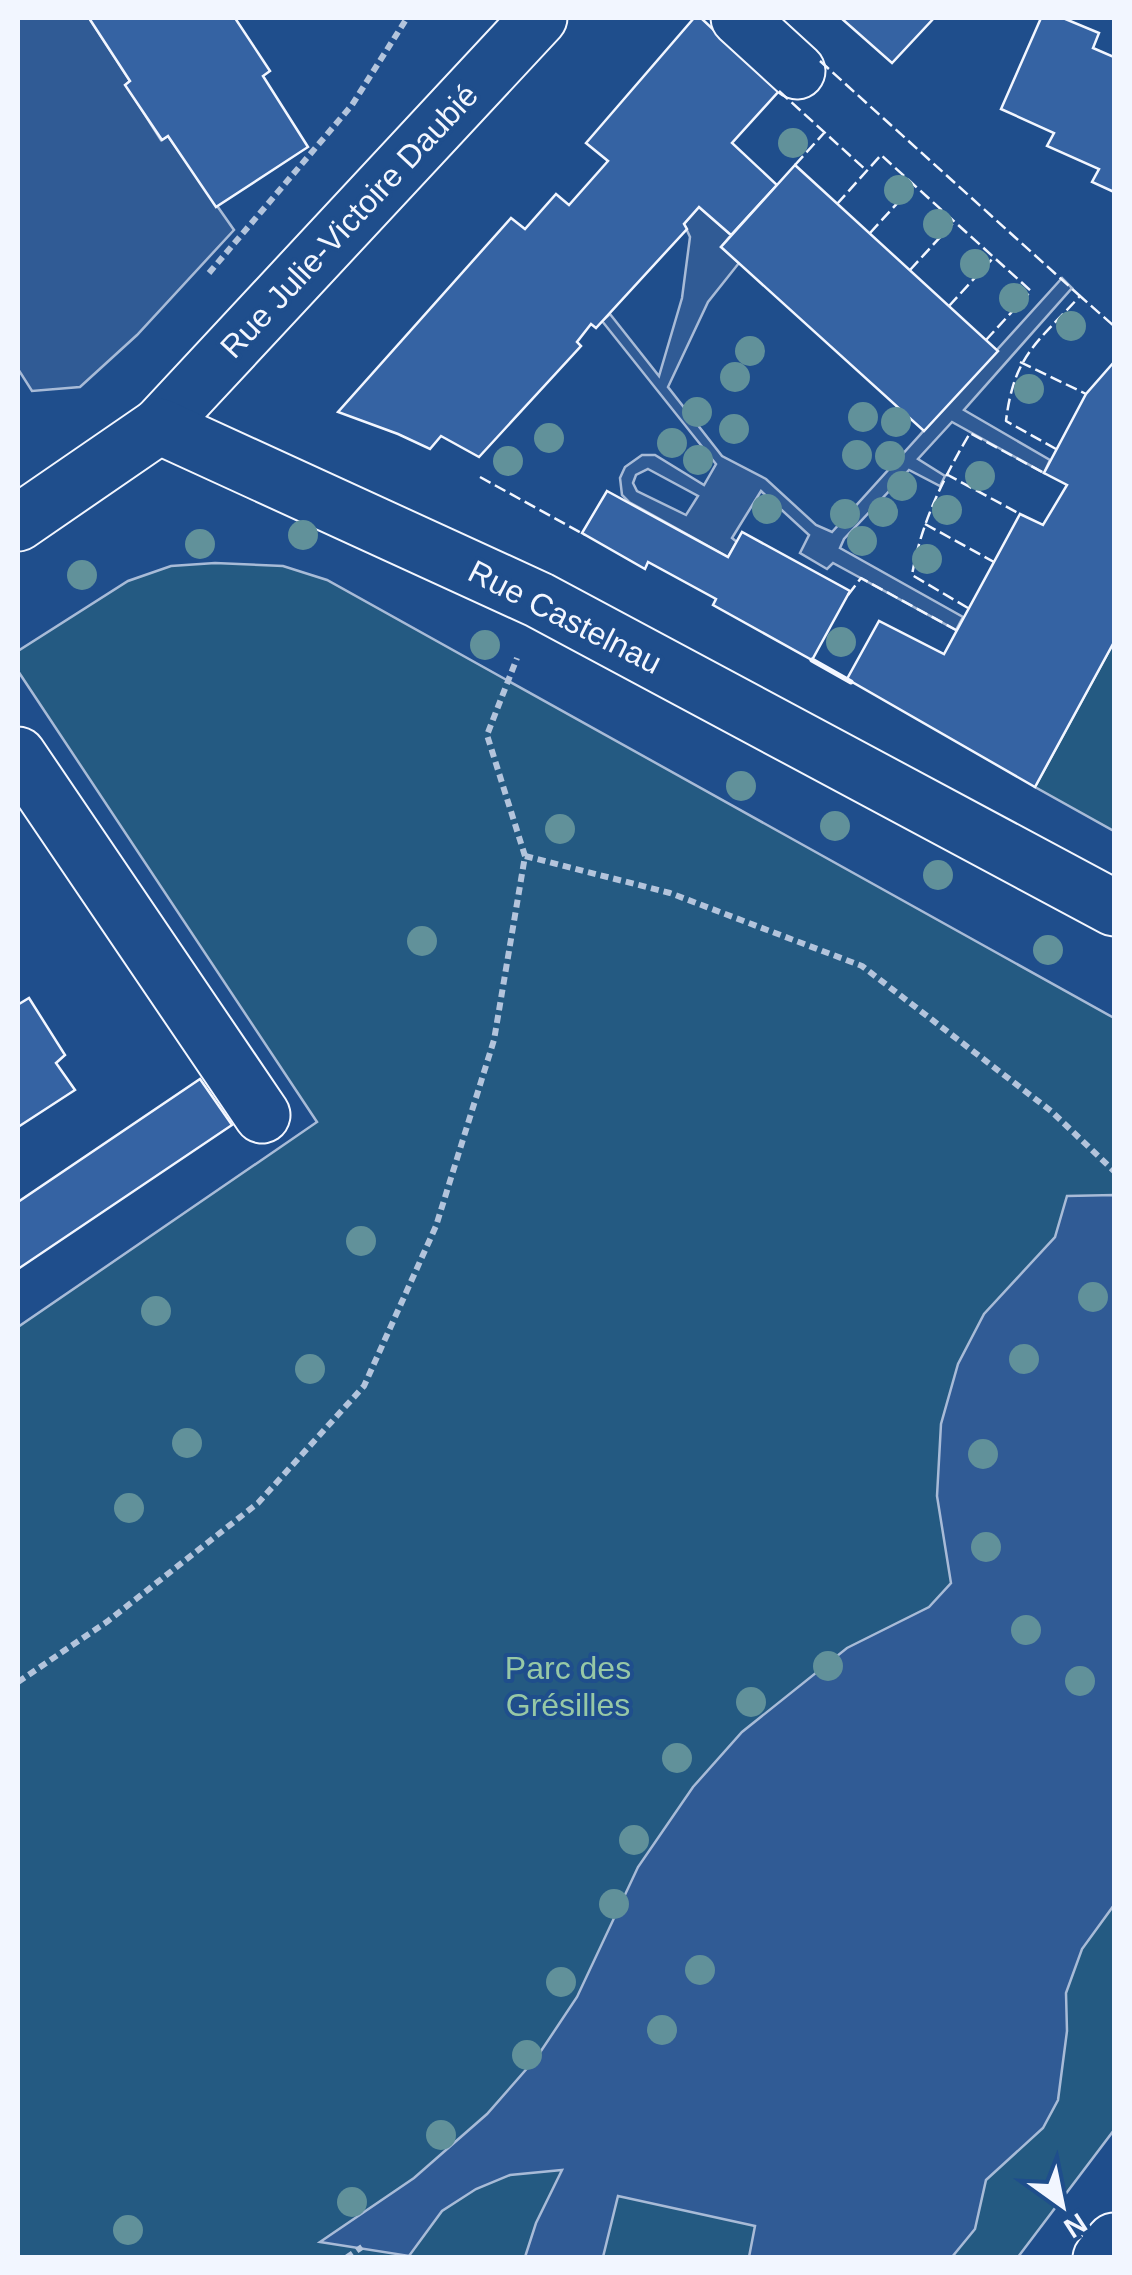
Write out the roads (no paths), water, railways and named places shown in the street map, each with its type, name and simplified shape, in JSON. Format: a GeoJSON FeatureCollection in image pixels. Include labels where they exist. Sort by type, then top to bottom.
{"type":"FeatureCollection","features":[{"type":"Feature","properties":{"kind":"street","name":"Rue Julie-Victoire Daubié"},"geometry":{"type":"LineString","coordinates":[[159,426],[539,18]]}},
{"type":"Feature","properties":{"kind":"street"},"geometry":{"type":"LineString","coordinates":[[739,18],[797,72]]}},
{"type":"Feature","properties":{"kind":"street"},"geometry":{"type":"LineString","coordinates":[[25,503],[159,426]]}},
{"type":"Feature","properties":{"kind":"street","name":"Rue Castelnau"},"geometry":{"type":"LineString","coordinates":[[159,426],[540,600],[1114,908]]}},
{"type":"Feature","properties":{"kind":"street"},"geometry":{"type":"LineString","coordinates":[[18,755],[262,1116]]}},
{"type":"Feature","properties":{"kind":"street"},"geometry":{"type":"LineString","coordinates":[[1101,2258],[1114,2240]]}},
{"type":"Feature","properties":{"kind":"park label","name":"Parc des Grésilles"},"geometry":{"type":"Point","coordinates":[568,1686]}}]}
